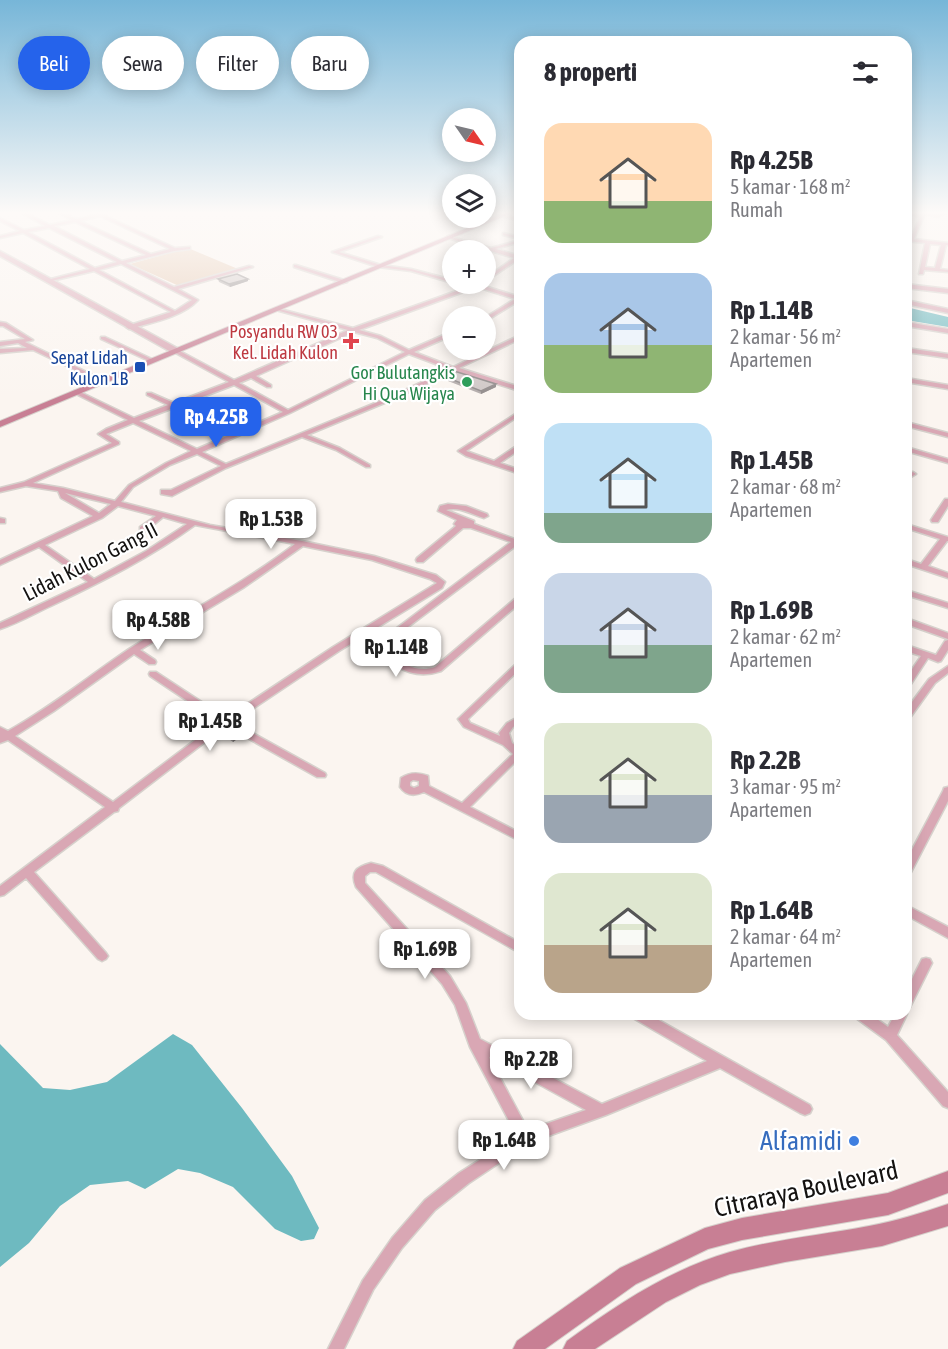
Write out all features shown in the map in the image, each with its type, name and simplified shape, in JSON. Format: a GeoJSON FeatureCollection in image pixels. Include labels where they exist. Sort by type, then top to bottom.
{"type":"FeatureCollection","features":[{"type":"Feature","properties":{"kind":"main road"},"geometry":{"type":"LineString","coordinates":[[0,424],[174,350],[360,275]]}},
{"type":"Feature","properties":{"kind":"main road","name":"Citraraya Boulevard"},"geometry":{"type":"LineString","coordinates":[[525,1349],[628,1276],[705,1239],[742,1228],[888,1204],[948,1182]]}},
{"type":"Feature","properties":{"kind":"main road"},"geometry":{"type":"LineString","coordinates":[[575,1349],[613,1322],[662,1293],[713,1268],[787,1249],[861,1239],[913,1227],[948,1215]]}},
{"type":"Feature","properties":{"kind":"street"},"geometry":{"type":"LineString","coordinates":[[40,275],[129,327],[288,412]]}},
{"type":"Feature","properties":{"kind":"street"},"geometry":{"type":"LineString","coordinates":[[49,280],[70,275]]}},
{"type":"Feature","properties":{"kind":"street"},"geometry":{"type":"LineString","coordinates":[[105,275],[174,312]]}},
{"type":"Feature","properties":{"kind":"street"},"geometry":{"type":"LineString","coordinates":[[129,327],[188,308],[195,300],[146,275]]}},
{"type":"Feature","properties":{"kind":"street"},"geometry":{"type":"LineString","coordinates":[[173,289],[223,275]]}},
{"type":"Feature","properties":{"kind":"street"},"geometry":{"type":"LineString","coordinates":[[322,275],[345,282]]}},
{"type":"Feature","properties":{"kind":"street"},"geometry":{"type":"LineString","coordinates":[[912,285],[948,290]]}},
{"type":"Feature","properties":{"kind":"street"},"geometry":{"type":"LineString","coordinates":[[496,290],[514,296]]}},
{"type":"Feature","properties":{"kind":"street"},"geometry":{"type":"LineString","coordinates":[[0,490],[26,484],[117,443],[101,433],[235,383],[351,330],[450,294]]}},
{"type":"Feature","properties":{"kind":"street"},"geometry":{"type":"LineString","coordinates":[[496,313],[514,302]]}},
{"type":"Feature","properties":{"kind":"street"},"geometry":{"type":"LineString","coordinates":[[912,305],[948,312]]}},
{"type":"Feature","properties":{"kind":"street"},"geometry":{"type":"LineString","coordinates":[[278,309],[388,340],[409,352],[514,388]]}},
{"type":"Feature","properties":{"kind":"street"},"geometry":{"type":"LineString","coordinates":[[0,324],[4,324],[30,340],[0,344]]}},
{"type":"Feature","properties":{"kind":"street"},"geometry":{"type":"LineString","coordinates":[[912,327],[948,332]]}},
{"type":"Feature","properties":{"kind":"street"},"geometry":{"type":"LineString","coordinates":[[104,338],[151,360]]}},
{"type":"Feature","properties":{"kind":"street"},"geometry":{"type":"LineString","coordinates":[[0,563],[99,516],[115,505],[141,478],[288,412],[442,338]]}},
{"type":"Feature","properties":{"kind":"street"},"geometry":{"type":"LineString","coordinates":[[164,492],[169,494],[174,492],[226,466],[392,398],[514,341]]}},
{"type":"Feature","properties":{"kind":"street"},"geometry":{"type":"LineString","coordinates":[[20,342],[102,381]]}},
{"type":"Feature","properties":{"kind":"street"},"geometry":{"type":"LineString","coordinates":[[0,351],[35,349]]}},
{"type":"Feature","properties":{"kind":"street"},"geometry":{"type":"LineString","coordinates":[[912,351],[948,356]]}},
{"type":"Feature","properties":{"kind":"street"},"geometry":{"type":"LineString","coordinates":[[912,357],[948,362]]}},
{"type":"Feature","properties":{"kind":"street"},"geometry":{"type":"LineString","coordinates":[[251,376],[269,386]]}},
{"type":"Feature","properties":{"kind":"street"},"geometry":{"type":"LineString","coordinates":[[912,381],[948,387]]}},
{"type":"Feature","properties":{"kind":"street"},"geometry":{"type":"LineString","coordinates":[[76,392],[226,466]]}},
{"type":"Feature","properties":{"kind":"street"},"geometry":{"type":"LineString","coordinates":[[149,394],[174,405]]}},
{"type":"Feature","properties":{"kind":"street"},"geometry":{"type":"LineString","coordinates":[[514,417],[461,451],[514,470]]}},
{"type":"Feature","properties":{"kind":"street"},"geometry":{"type":"LineString","coordinates":[[912,426],[948,435]]}},
{"type":"Feature","properties":{"kind":"street"},"geometry":{"type":"LineString","coordinates":[[301,435],[338,449],[368,466]]}},
{"type":"Feature","properties":{"kind":"street"},"geometry":{"type":"LineString","coordinates":[[494,464],[514,450]]}},
{"type":"Feature","properties":{"kind":"street"},"geometry":{"type":"LineString","coordinates":[[912,451],[948,461]]}},
{"type":"Feature","properties":{"kind":"street"},"geometry":{"type":"LineString","coordinates":[[0,892],[226,722],[441,582],[433,577],[374,558],[193,523],[63,490],[26,484]]}},
{"type":"Feature","properties":{"kind":"street"},"geometry":{"type":"LineString","coordinates":[[63,490],[61,492],[64,496],[99,516]]}},
{"type":"Feature","properties":{"kind":"street"},"geometry":{"type":"LineString","coordinates":[[935,520],[948,501]]}},
{"type":"Feature","properties":{"kind":"street"},"geometry":{"type":"LineString","coordinates":[[484,516],[457,506],[448,505],[442,511],[462,523],[514,541]]}},
{"type":"Feature","properties":{"kind":"street"},"geometry":{"type":"LineString","coordinates":[[143,529],[162,515]]}},
{"type":"Feature","properties":{"kind":"street","name":"Lidah Kulon Gang II"},"geometry":{"type":"LineString","coordinates":[[0,626],[93,582],[165,544],[193,523]]}},
{"type":"Feature","properties":{"kind":"street"},"geometry":{"type":"LineString","coordinates":[[420,560],[462,523]]}},
{"type":"Feature","properties":{"kind":"street"},"geometry":{"type":"LineString","coordinates":[[912,528],[946,538],[923,567]]}},
{"type":"Feature","properties":{"kind":"street"},"geometry":{"type":"LineString","coordinates":[[114,808],[3,735],[134,650],[247,581],[302,543]]}},
{"type":"Feature","properties":{"kind":"street"},"geometry":{"type":"LineString","coordinates":[[39,544],[93,582]]}},
{"type":"Feature","properties":{"kind":"street"},"geometry":{"type":"LineString","coordinates":[[514,546],[388,639],[386,655],[407,668],[422,674],[430,673],[438,669],[514,604]]}},
{"type":"Feature","properties":{"kind":"street"},"geometry":{"type":"LineString","coordinates":[[912,563],[948,576]]}},
{"type":"Feature","properties":{"kind":"street"},"geometry":{"type":"LineString","coordinates":[[912,594],[948,606]]}},
{"type":"Feature","properties":{"kind":"street"},"geometry":{"type":"LineString","coordinates":[[912,623],[948,636]]}},
{"type":"Feature","properties":{"kind":"street"},"geometry":{"type":"LineString","coordinates":[[912,650],[928,657],[940,658],[948,643]]}},
{"type":"Feature","properties":{"kind":"street"},"geometry":{"type":"LineString","coordinates":[[134,650],[152,662]]}},
{"type":"Feature","properties":{"kind":"street"},"geometry":{"type":"LineString","coordinates":[[912,675],[928,657]]}},
{"type":"Feature","properties":{"kind":"street"},"geometry":{"type":"LineString","coordinates":[[912,709],[932,681],[948,669]]}},
{"type":"Feature","properties":{"kind":"street"},"geometry":{"type":"LineString","coordinates":[[514,671],[463,719],[467,725],[505,742],[514,749]]}},
{"type":"Feature","properties":{"kind":"street"},"geometry":{"type":"LineString","coordinates":[[153,674],[226,722],[321,775]]}},
{"type":"Feature","properties":{"kind":"street"},"geometry":{"type":"LineString","coordinates":[[505,742],[504,733],[514,722]]}},
{"type":"Feature","properties":{"kind":"street"},"geometry":{"type":"LineString","coordinates":[[464,808],[514,759]]}},
{"type":"Feature","properties":{"kind":"street"},"geometry":{"type":"LineString","coordinates":[[424,788],[514,834]]}},
{"type":"Feature","properties":{"kind":"street"},"geometry":{"type":"LineString","coordinates":[[912,860],[948,791]]}},
{"type":"Feature","properties":{"kind":"street"},"geometry":{"type":"LineString","coordinates":[[514,945],[379,868],[366,868],[359,874],[360,884],[446,980],[525,1138]]}},
{"type":"Feature","properties":{"kind":"street"},"geometry":{"type":"LineString","coordinates":[[27,872],[102,956]]}},
{"type":"Feature","properties":{"kind":"street"},"geometry":{"type":"LineString","coordinates":[[912,913],[948,933]]}},
{"type":"Feature","properties":{"kind":"street"},"geometry":{"type":"LineString","coordinates":[[912,991],[926,963]]}},
{"type":"Feature","properties":{"kind":"street"},"geometry":{"type":"LineString","coordinates":[[648,1020],[805,1109]]}},
{"type":"Feature","properties":{"kind":"street"},"geometry":{"type":"LineString","coordinates":[[868,1020],[890,1036],[948,1102]]}},
{"type":"Feature","properties":{"kind":"street"},"geometry":{"type":"LineString","coordinates":[[890,1036],[898,1020]]}},
{"type":"Feature","properties":{"kind":"street"},"geometry":{"type":"LineString","coordinates":[[476,1043],[601,1111]]}},
{"type":"Feature","properties":{"kind":"street"},"geometry":{"type":"LineString","coordinates":[[336,1349],[368,1285],[397,1243],[430,1205],[464,1178],[525,1138],[601,1111],[721,1061]]}},
{"type":"Feature","properties":{"kind":"shaded area"},"geometry":{"type":"Polygon","coordinates":[[[154,275],[217,275],[179,286],[154,275]]]}},
{"type":"Feature","properties":{"kind":"water"},"geometry":{"type":"Polygon","coordinates":[[[912,308],[948,317],[948,327],[912,321],[912,308]]]}},
{"type":"Feature","properties":{"kind":"water"},"geometry":{"type":"Polygon","coordinates":[[[173,1034],[192,1045],[292,1176],[319,1228],[314,1239],[301,1241],[275,1229],[233,1187],[200,1173],[178,1169],[145,1189],[128,1181],[90,1185],[60,1206],[29,1243],[0,1267],[0,1044],[43,1088],[70,1090],[107,1082],[173,1034]]]}},
{"type":"Feature","properties":{"kind":"building"},"geometry":{"type":"Polygon","coordinates":[[[239,275],[248,279],[229,284],[218,279],[239,275]]]}},
{"type":"Feature","properties":{"kind":"building","name":"Gor Bulutangkis Hi Qua Wijaya"},"geometry":{"type":"Polygon","coordinates":[[[454,371],[496,384],[481,391],[443,376],[454,371]]]}},
{"type":"Feature","properties":{"kind":"building"},"geometry":{"type":"Polygon","coordinates":[[[228,724],[239,730],[232,735],[221,728],[228,724]]]}},
{"type":"Feature","properties":{"kind":"place","name":"Posyandu RW 03 Kel. Lidah Kulon"},"geometry":{"type":"Point","coordinates":[351,341]}},
{"type":"Feature","properties":{"kind":"place","name":"Sepat Lidah Kulon 1B"},"geometry":{"type":"Point","coordinates":[140,367]}},
{"type":"Feature","properties":{"kind":"place","name":"Gor Bulutangkis Hi Qua Wijaya"},"geometry":{"type":"Point","coordinates":[467,382]}},
{"type":"Feature","properties":{"kind":"place","name":"Alfamidi"},"geometry":{"type":"Point","coordinates":[854,1141]}}]}
